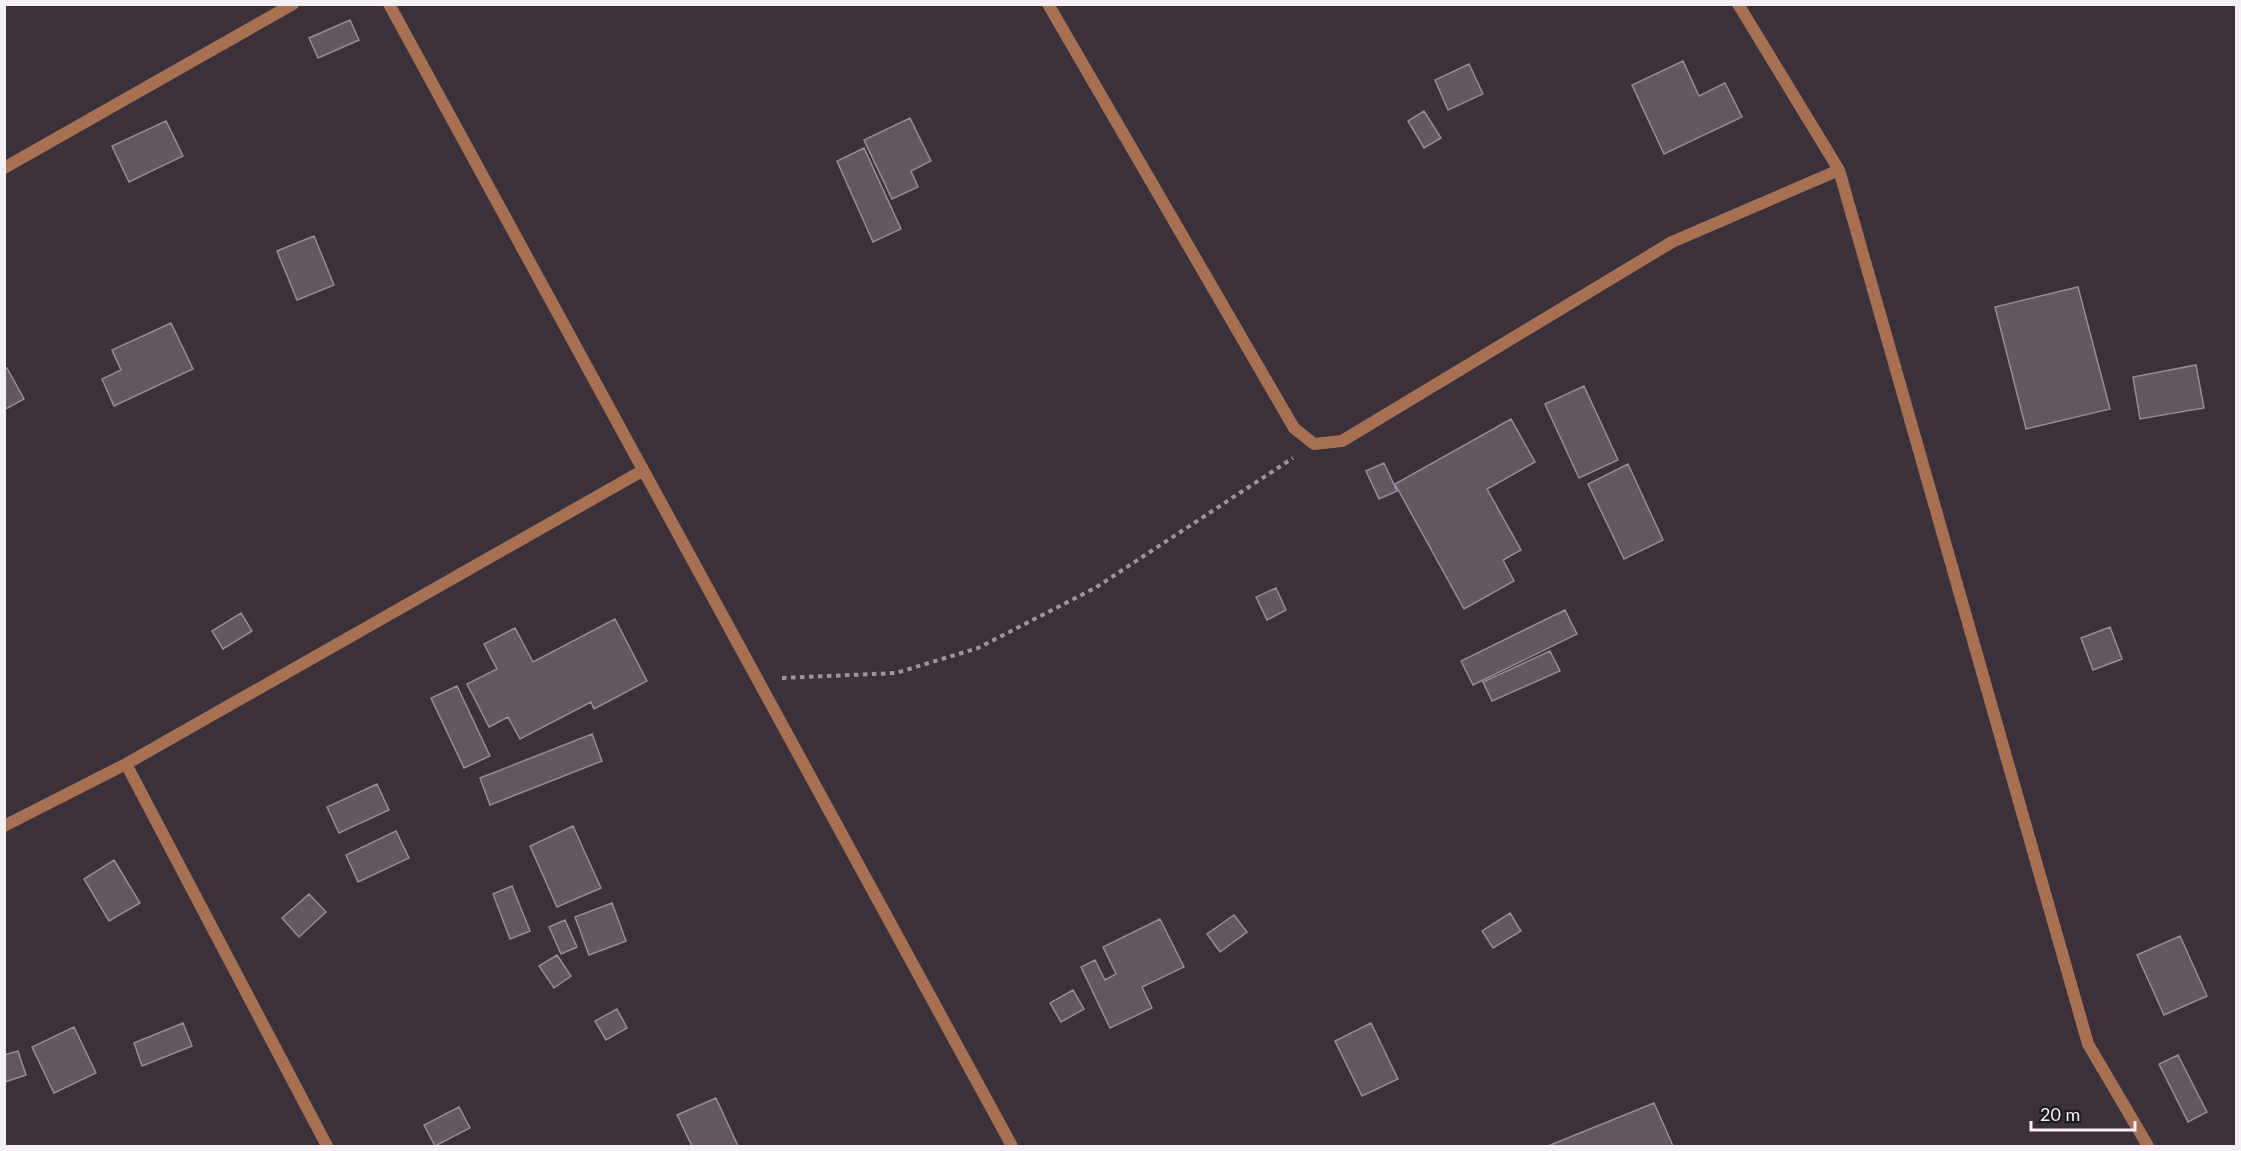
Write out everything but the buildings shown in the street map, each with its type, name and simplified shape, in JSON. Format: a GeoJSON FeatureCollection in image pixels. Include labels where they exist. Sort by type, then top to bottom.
{"type":"FeatureCollection","features":[{"type":"Feature","properties":{"kind":"street"},"geometry":{"type":"LineString","coordinates":[[4,168],[293,4]]}},
{"type":"Feature","properties":{"kind":"street"},"geometry":{"type":"LineString","coordinates":[[389,4],[1012,1146]]}},
{"type":"Feature","properties":{"kind":"street"},"geometry":{"type":"LineString","coordinates":[[1048,4],[1294,428],[1314,444],[1342,441],[1672,242],[1839,170]]}},
{"type":"Feature","properties":{"kind":"street"},"geometry":{"type":"LineString","coordinates":[[1738,4],[1839,170],[2088,1044],[2148,1146]]}},
{"type":"Feature","properties":{"kind":"street"},"geometry":{"type":"LineString","coordinates":[[4,826],[126,764],[642,471]]}},
{"type":"Feature","properties":{"kind":"street"},"geometry":{"type":"LineString","coordinates":[[126,764],[327,1146]]}},
{"type":"Feature","properties":{"kind":"path"},"geometry":{"type":"LineString","coordinates":[[756,680],[896,673],[978,648],[1095,588],[1314,444]]}}]}
